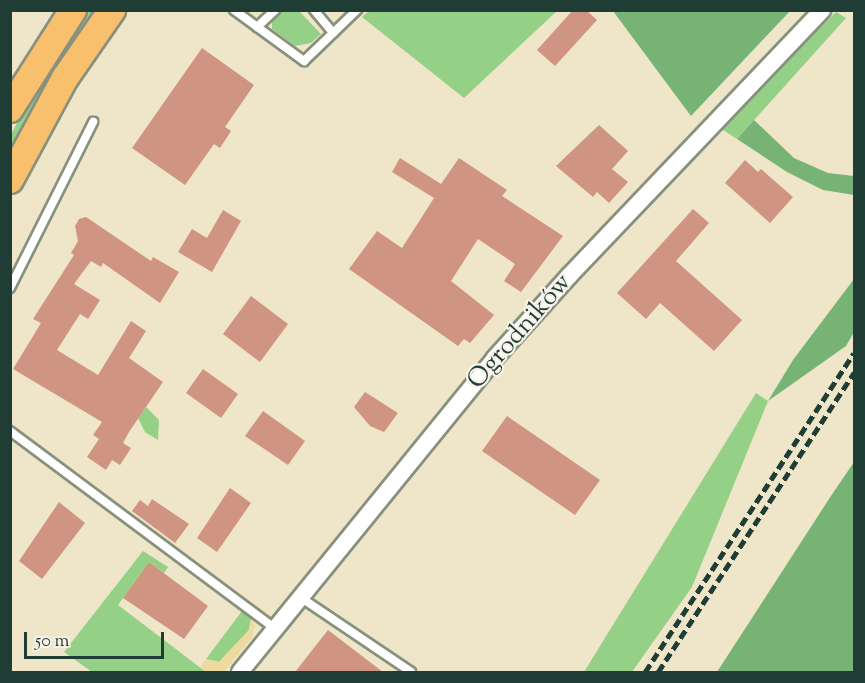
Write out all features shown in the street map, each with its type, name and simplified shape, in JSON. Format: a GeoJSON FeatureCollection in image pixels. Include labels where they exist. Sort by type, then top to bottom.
{"type":"FeatureCollection","features":[{"type":"Feature","properties":{"kind":"main road"},"geometry":{"type":"LineString","coordinates":[[10,109],[74,10]]}},
{"type":"Feature","properties":{"kind":"main road"},"geometry":{"type":"LineString","coordinates":[[10,180],[65,78],[112,10]]}},
{"type":"Feature","properties":{"kind":"street","name":"Ogrodników"},"geometry":{"type":"LineString","coordinates":[[240,672],[299,596],[495,358],[569,276],[822,10]]}},
{"type":"Feature","properties":{"kind":"lane"},"geometry":{"type":"LineString","coordinates":[[234,10],[304,61],[357,10]]}},
{"type":"Feature","properties":{"kind":"lane"},"geometry":{"type":"LineString","coordinates":[[257,27],[275,10]]}},
{"type":"Feature","properties":{"kind":"lane"},"geometry":{"type":"LineString","coordinates":[[314,10],[333,33]]}},
{"type":"Feature","properties":{"kind":"lane"},"geometry":{"type":"LineString","coordinates":[[10,288],[82,137],[93,122]]}},
{"type":"Feature","properties":{"kind":"lane"},"geometry":{"type":"LineString","coordinates":[[10,431],[274,628]]}},
{"type":"Feature","properties":{"kind":"lane"},"geometry":{"type":"LineString","coordinates":[[299,596],[411,672]]}},
{"type":"Feature","properties":{"kind":"green space"},"geometry":{"type":"Polygon","coordinates":[[[557,10],[464,98],[362,17],[369,11],[557,10]]]}},
{"type":"Feature","properties":{"kind":"green space"},"geometry":{"type":"Polygon","coordinates":[[[88,11],[96,11],[50,78],[11,153],[11,135],[26,104],[88,11]]]}},
{"type":"Feature","properties":{"kind":"green space"},"geometry":{"type":"Polygon","coordinates":[[[282,11],[299,11],[321,34],[311,43],[295,46],[272,29],[272,20],[282,11]]]}},
{"type":"Feature","properties":{"kind":"green space"},"geometry":{"type":"Polygon","coordinates":[[[613,11],[790,11],[691,116],[613,11]]]}},
{"type":"Feature","properties":{"kind":"green space"},"geometry":{"type":"Polygon","coordinates":[[[836,12],[846,18],[737,139],[720,128],[836,12]]]}},
{"type":"Feature","properties":{"kind":"green space"},"geometry":{"type":"Polygon","coordinates":[[[754,120],[794,158],[828,173],[854,176],[854,195],[823,190],[787,172],[737,139],[754,120]]]}},
{"type":"Feature","properties":{"kind":"green space"},"geometry":{"type":"Polygon","coordinates":[[[854,279],[854,332],[846,346],[768,401],[793,360],[854,279]]]}},
{"type":"Feature","properties":{"kind":"green space"},"geometry":{"type":"Polygon","coordinates":[[[756,393],[768,401],[692,587],[632,672],[584,672],[756,393]]]}},
{"type":"Feature","properties":{"kind":"green space"},"geometry":{"type":"Polygon","coordinates":[[[146,407],[159,420],[158,440],[145,432],[138,418],[146,407]]]}},
{"type":"Feature","properties":{"kind":"green space"},"geometry":{"type":"Polygon","coordinates":[[[854,462],[854,672],[717,672],[829,499],[854,462]]]}},
{"type":"Feature","properties":{"kind":"green space"},"geometry":{"type":"Polygon","coordinates":[[[143,551],[168,567],[164,573],[149,562],[118,605],[206,672],[92,672],[64,652],[143,551]]]}},
{"type":"Feature","properties":{"kind":"green space"},"geometry":{"type":"Polygon","coordinates":[[[242,611],[251,619],[249,630],[219,662],[206,659],[242,611]]]}},
{"type":"Feature","properties":{"kind":"sand"},"geometry":{"type":"Polygon","coordinates":[[[251,619],[255,626],[252,637],[224,672],[206,672],[201,666],[206,659],[219,662],[249,630],[251,619]]]}},
{"type":"Feature","properties":{"kind":"building"},"geometry":{"type":"Polygon","coordinates":[[[573,10],[586,10],[597,20],[555,66],[537,50],[573,10]]]}},
{"type":"Feature","properties":{"kind":"building"},"geometry":{"type":"Polygon","coordinates":[[[202,48],[254,85],[225,127],[231,131],[220,148],[214,144],[185,185],[132,148],[202,48]]]}},
{"type":"Feature","properties":{"kind":"building"},"geometry":{"type":"Polygon","coordinates":[[[599,125],[628,151],[612,169],[628,182],[609,203],[597,192],[593,197],[556,166],[599,125]]]}},
{"type":"Feature","properties":{"kind":"building"},"geometry":{"type":"Polygon","coordinates":[[[400,158],[441,184],[459,158],[507,190],[502,196],[563,236],[521,292],[504,281],[515,264],[478,239],[451,281],[494,315],[470,343],[464,339],[458,346],[349,269],[377,231],[402,248],[434,198],[392,172],[400,158]]]}},
{"type":"Feature","properties":{"kind":"building"},"geometry":{"type":"Polygon","coordinates":[[[745,160],[758,172],[761,169],[793,197],[770,223],[725,183],[745,160]]]}},
{"type":"Feature","properties":{"kind":"building"},"geometry":{"type":"Polygon","coordinates":[[[693,209],[709,223],[676,261],[742,320],[714,351],[660,303],[646,319],[617,293],[693,209]]]}},
{"type":"Feature","properties":{"kind":"building"},"geometry":{"type":"Polygon","coordinates":[[[223,210],[241,221],[212,272],[178,252],[192,229],[207,238],[223,210]]]}},
{"type":"Feature","properties":{"kind":"building"},"geometry":{"type":"Polygon","coordinates":[[[86,217],[151,261],[153,257],[179,272],[160,303],[103,263],[101,267],[91,261],[74,284],[100,300],[88,319],[80,314],[57,350],[98,375],[131,321],[146,331],[129,358],[163,382],[123,443],[131,448],[120,465],[112,460],[106,470],[87,457],[99,439],[93,435],[102,422],[13,369],[41,323],[33,319],[74,255],[71,253],[78,241],[75,226],[79,219],[86,217]]]}},
{"type":"Feature","properties":{"kind":"building"},"geometry":{"type":"Polygon","coordinates":[[[251,296],[288,324],[260,362],[223,334],[251,296]]]}},
{"type":"Feature","properties":{"kind":"building"},"geometry":{"type":"Polygon","coordinates":[[[203,369],[238,394],[221,418],[186,393],[203,369]]]}},
{"type":"Feature","properties":{"kind":"building"},"geometry":{"type":"Polygon","coordinates":[[[365,392],[398,413],[384,432],[370,426],[354,407],[365,392]]]}},
{"type":"Feature","properties":{"kind":"building"},"geometry":{"type":"Polygon","coordinates":[[[263,411],[305,441],[288,465],[245,436],[263,411]]]}},
{"type":"Feature","properties":{"kind":"building"},"geometry":{"type":"Polygon","coordinates":[[[507,416],[600,480],[575,515],[482,451],[507,416]]]}},
{"type":"Feature","properties":{"kind":"building"},"geometry":{"type":"Polygon","coordinates":[[[230,488],[251,503],[217,552],[197,538],[230,488]]]}},
{"type":"Feature","properties":{"kind":"building"},"geometry":{"type":"Polygon","coordinates":[[[152,499],[189,524],[175,543],[132,511],[140,500],[148,506],[152,499]]]}},
{"type":"Feature","properties":{"kind":"building"},"geometry":{"type":"Polygon","coordinates":[[[59,502],[85,523],[42,579],[19,561],[59,502]]]}},
{"type":"Feature","properties":{"kind":"building"},"geometry":{"type":"Polygon","coordinates":[[[149,562],[208,606],[184,639],[123,598],[149,562]]]}},
{"type":"Feature","properties":{"kind":"building"},"geometry":{"type":"Polygon","coordinates":[[[328,630],[383,672],[295,672],[328,630]]]}},
{"type":"Feature","properties":{"kind":"railway"},"geometry":{"type":"LineString","coordinates":[[645,672],[854,353]]}},
{"type":"Feature","properties":{"kind":"railway"},"geometry":{"type":"LineString","coordinates":[[658,672],[854,373]]}}]}
